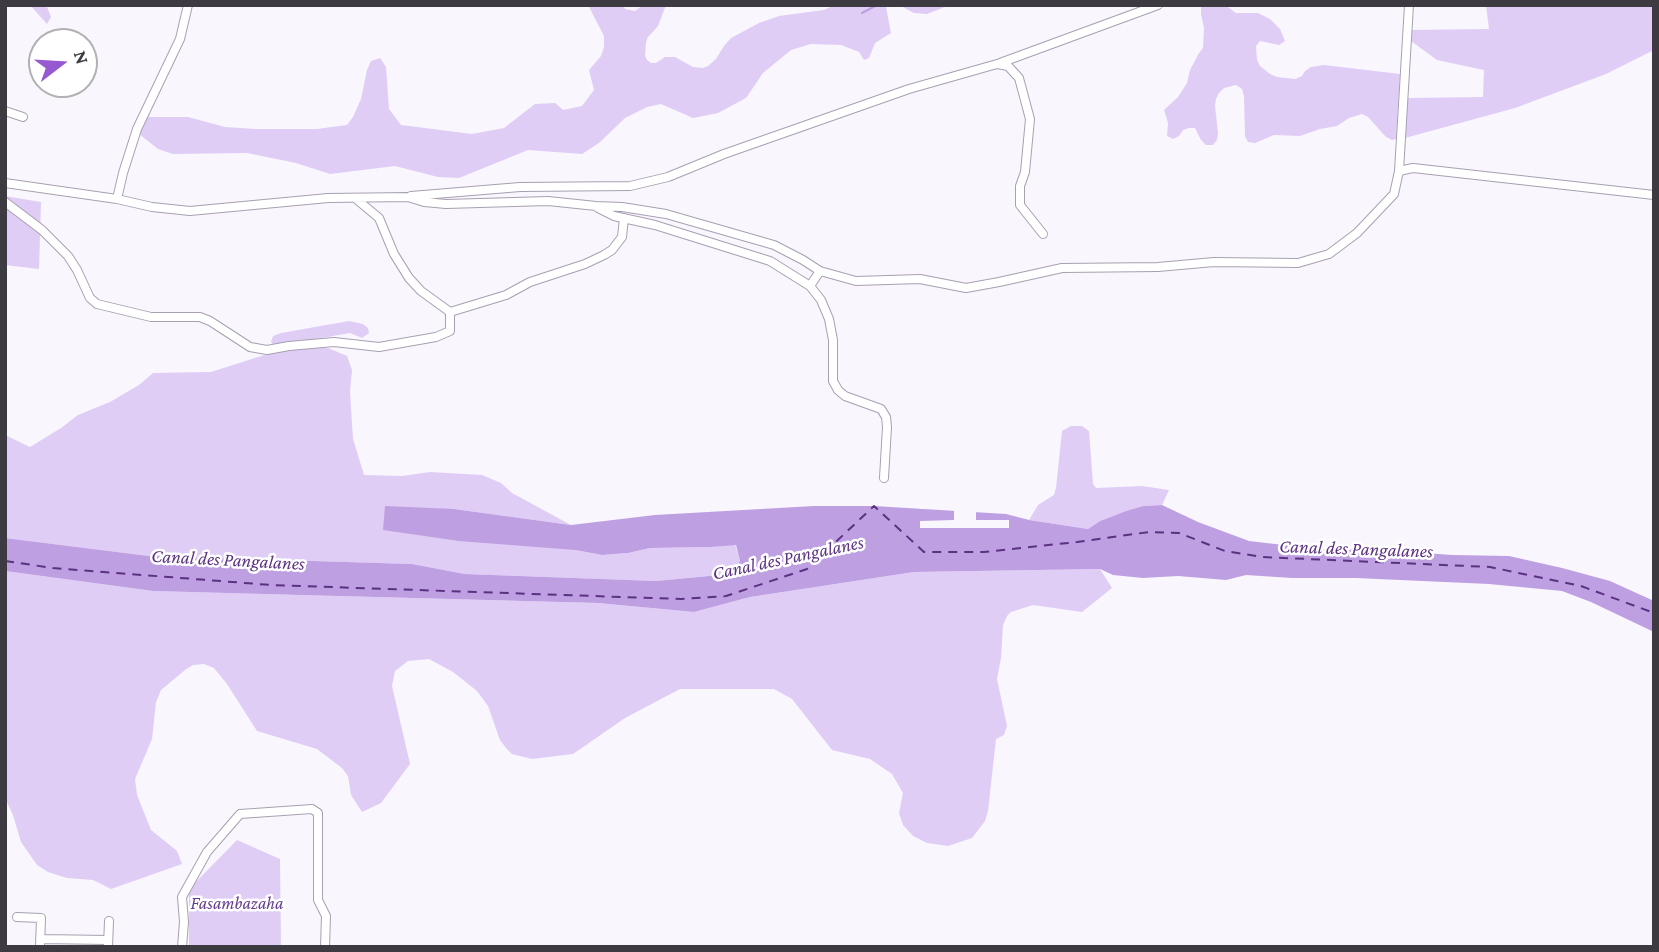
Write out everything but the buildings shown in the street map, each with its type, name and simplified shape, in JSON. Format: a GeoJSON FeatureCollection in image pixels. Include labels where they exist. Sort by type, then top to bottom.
{"type":"FeatureCollection","features":[{"type":"Feature","properties":{"kind":"street"},"geometry":{"type":"LineString","coordinates":[[117,199],[122,173],[137,129],[180,39],[188,5]]}},
{"type":"Feature","properties":{"kind":"street"},"geometry":{"type":"LineString","coordinates":[[5,183],[190,211],[328,198],[408,197],[520,187],[630,187],[668,177],[724,154],[909,89],[997,64],[1158,5]]}},
{"type":"Feature","properties":{"kind":"street"},"geometry":{"type":"LineString","coordinates":[[408,197],[446,204],[548,201],[622,207],[666,214],[774,245],[820,271],[856,281],[920,279],[966,288],[1062,268],[1158,267],[1214,262],[1298,263],[1329,254],[1357,233],[1394,194],[1399,171],[1409,5]]}},
{"type":"Feature","properties":{"kind":"street"},"geometry":{"type":"LineString","coordinates":[[997,64],[1008,66],[1020,78],[1030,119],[1025,172],[1020,186],[1020,205],[1043,234]]}},
{"type":"Feature","properties":{"kind":"street"},"geometry":{"type":"LineString","coordinates":[[5,111],[23,117]]}},
{"type":"Feature","properties":{"kind":"street"},"geometry":{"type":"LineString","coordinates":[[1399,171],[1413,168],[1654,195]]}},
{"type":"Feature","properties":{"kind":"street"},"geometry":{"type":"LineString","coordinates":[[355,198],[379,218],[394,254],[410,278],[421,291],[450,312]]}},
{"type":"Feature","properties":{"kind":"street"},"geometry":{"type":"LineString","coordinates":[[5,202],[42,230],[68,256],[90,298],[97,304],[151,317],[200,317],[250,347],[267,350],[334,342],[379,347],[436,337],[450,331],[450,312]]}},
{"type":"Feature","properties":{"kind":"street"},"geometry":{"type":"LineString","coordinates":[[596,206],[614,216],[655,225],[770,261],[810,286],[821,300],[829,319],[833,381],[838,390],[845,396],[881,409],[886,417],[884,478]]}},
{"type":"Feature","properties":{"kind":"street"},"geometry":{"type":"LineString","coordinates":[[450,312],[506,295],[530,282],[575,268],[604,255],[612,250],[622,237],[624,218]]}},
{"type":"Feature","properties":{"kind":"street"},"geometry":{"type":"LineString","coordinates":[[810,286],[820,271]]}},
{"type":"Feature","properties":{"kind":"street"},"geometry":{"type":"LineString","coordinates":[[182,947],[182,897],[207,852],[240,814],[312,809],[318,813],[318,900],[326,916],[325,947]]}},
{"type":"Feature","properties":{"kind":"street"},"geometry":{"type":"LineString","coordinates":[[17,917],[41,918],[40,943],[108,943],[109,921]]}},
{"type":"Feature","properties":{"kind":"green space"},"geometry":{"type":"Polygon","coordinates":[[[30,5],[47,7],[51,17],[47,24],[30,5]]]}},
{"type":"Feature","properties":{"kind":"green space"},"geometry":{"type":"Polygon","coordinates":[[[588,5],[623,5],[625,9],[635,11],[643,5],[666,5],[658,26],[646,42],[647,60],[656,63],[665,57],[675,57],[693,67],[703,68],[716,59],[731,38],[759,23],[779,16],[824,10],[834,5],[891,5],[886,7],[891,33],[875,43],[869,58],[864,60],[859,52],[841,45],[811,44],[791,50],[763,73],[746,98],[718,113],[693,118],[661,104],[647,107],[625,118],[599,143],[582,154],[528,150],[459,178],[438,177],[395,166],[330,174],[296,163],[247,153],[173,154],[158,149],[139,134],[146,117],[188,117],[225,127],[256,129],[317,129],[347,125],[361,99],[371,61],[380,58],[386,67],[389,109],[401,125],[472,134],[504,128],[535,104],[555,103],[563,110],[582,106],[594,90],[589,70],[601,56],[604,47],[604,36],[588,5]]]}},
{"type":"Feature","properties":{"kind":"green space"},"geometry":{"type":"Polygon","coordinates":[[[899,5],[950,5],[927,14],[914,13],[899,5]]]}},
{"type":"Feature","properties":{"kind":"green space"},"geometry":{"type":"Polygon","coordinates":[[[1201,5],[1225,5],[1236,13],[1258,13],[1270,19],[1280,29],[1285,41],[1279,45],[1260,41],[1256,46],[1257,60],[1260,66],[1277,77],[1295,79],[1311,67],[1324,65],[1400,74],[1396,139],[1386,137],[1362,114],[1337,126],[1300,136],[1274,135],[1255,143],[1248,142],[1245,136],[1244,96],[1242,89],[1236,85],[1224,88],[1216,99],[1218,133],[1213,145],[1206,145],[1195,128],[1183,130],[1173,139],[1167,136],[1168,123],[1164,110],[1178,97],[1187,83],[1190,70],[1203,48],[1201,5]]]}},
{"type":"Feature","properties":{"kind":"green space"},"geometry":{"type":"Polygon","coordinates":[[[1486,5],[1654,5],[1654,50],[1606,74],[1515,108],[1405,138],[1406,98],[1483,97],[1484,70],[1437,60],[1411,41],[1411,30],[1489,29],[1486,5]]]}},
{"type":"Feature","properties":{"kind":"green space"},"geometry":{"type":"Polygon","coordinates":[[[5,196],[41,202],[39,269],[5,265],[5,196]]]}},
{"type":"Feature","properties":{"kind":"green space"},"geometry":{"type":"Polygon","coordinates":[[[349,321],[363,324],[369,333],[362,338],[350,333],[277,346],[271,342],[273,336],[281,333],[349,321]]]}},
{"type":"Feature","properties":{"kind":"green space"},"geometry":{"type":"Polygon","coordinates":[[[308,347],[328,348],[347,356],[352,370],[350,392],[353,439],[364,475],[402,476],[430,472],[482,475],[501,483],[512,493],[571,525],[454,509],[575,550],[602,555],[650,548],[735,544],[740,561],[730,574],[656,581],[465,574],[412,564],[149,556],[5,538],[5,435],[30,447],[78,415],[110,402],[139,385],[153,373],[211,372],[274,352],[308,347]]]}},
{"type":"Feature","properties":{"kind":"green space"},"geometry":{"type":"Polygon","coordinates":[[[1071,426],[1082,426],[1089,431],[1093,484],[1096,488],[1142,486],[1169,490],[1162,505],[1143,506],[1126,511],[1088,529],[1029,520],[1038,505],[1054,495],[1062,431],[1071,426]]]}},
{"type":"Feature","properties":{"kind":"green space"},"geometry":{"type":"Polygon","coordinates":[[[1100,569],[1112,588],[1082,612],[1033,605],[1011,612],[1007,616],[1003,625],[997,679],[1007,726],[1004,735],[996,739],[988,811],[985,821],[972,838],[948,846],[927,843],[913,836],[903,825],[899,813],[903,793],[892,774],[870,759],[832,750],[792,699],[774,689],[680,689],[625,718],[573,754],[532,759],[512,754],[506,748],[500,740],[488,706],[477,691],[453,672],[429,659],[408,661],[395,671],[392,686],[410,764],[381,803],[362,812],[351,795],[348,776],[342,768],[317,749],[257,731],[227,684],[214,668],[204,664],[193,665],[161,690],[156,702],[152,739],[135,779],[137,795],[151,830],[177,851],[182,864],[111,889],[93,880],[67,878],[48,872],[37,865],[21,842],[5,798],[5,571],[153,591],[598,603],[694,612],[750,597],[914,572],[1100,569]]]}},
{"type":"Feature","properties":{"kind":"green space","name":"Fasambazaha"},"geometry":{"type":"Polygon","coordinates":[[[237,840],[280,859],[281,947],[189,947],[189,889],[237,840]]]}},
{"type":"Feature","properties":{"kind":"water","name":"Canal des Pangalanes"},"geometry":{"type":"Polygon","coordinates":[[[1162,505],[1249,541],[1326,550],[1369,549],[1509,556],[1562,568],[1610,581],[1654,601],[1654,632],[1562,591],[1489,584],[1356,578],[1246,575],[1226,580],[1178,576],[1143,578],[1113,575],[1100,569],[914,572],[750,597],[694,612],[598,603],[153,591],[5,571],[5,538],[149,556],[412,564],[465,574],[656,581],[730,574],[740,561],[736,545],[650,548],[602,555],[575,550],[459,541],[383,530],[385,506],[454,509],[571,525],[655,515],[814,506],[874,506],[1006,514],[1088,529],[1126,511],[1143,506],[1162,505]]]}},
{"type":"Feature","properties":{"kind":"pier"},"geometry":{"type":"Polygon","coordinates":[[[920,506],[976,509],[976,520],[1009,520],[1009,528],[920,528],[920,521],[954,520],[954,509],[920,509],[920,506]]]}},
{"type":"Feature","properties":{"kind":"waterway"},"geometry":{"type":"LineString","coordinates":[[862,13],[877,5]]}},
{"type":"Feature","properties":{"kind":"ferry route"},"geometry":{"type":"LineString","coordinates":[[5,561],[53,568],[271,585],[681,599],[726,596],[807,569],[874,506],[924,552],[984,552],[1149,532],[1179,533],[1225,551],[1262,557],[1490,567],[1581,586],[1654,613]]}}]}
